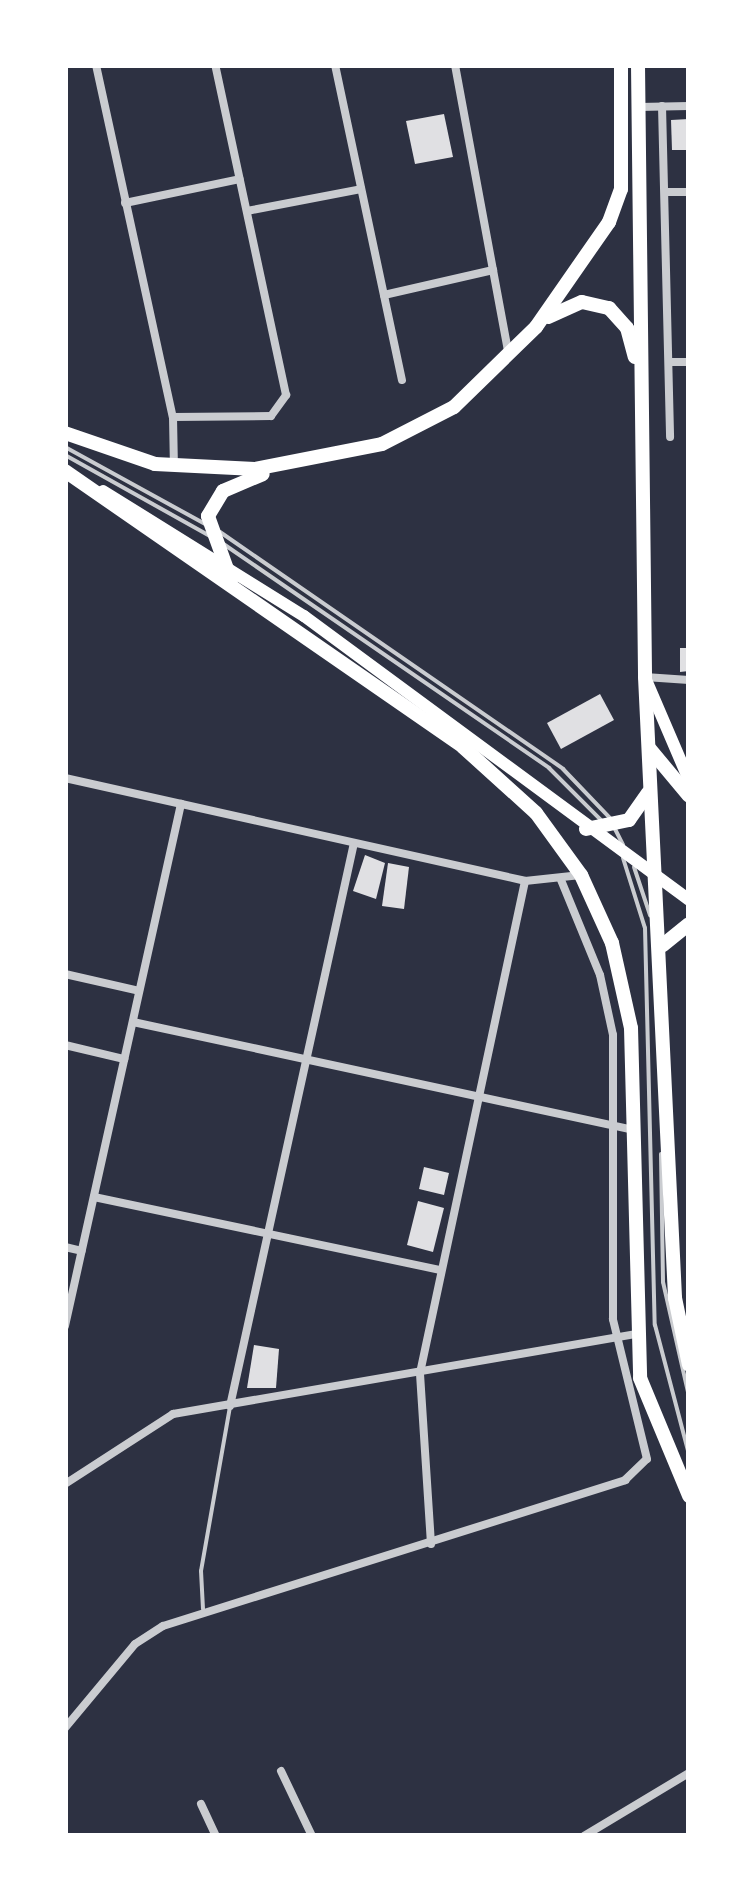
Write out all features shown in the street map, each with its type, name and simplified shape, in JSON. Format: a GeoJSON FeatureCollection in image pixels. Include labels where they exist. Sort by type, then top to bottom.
{"type":"FeatureCollection","features":[{"type":"Feature","properties":{"kind":"highway"},"geometry":{"type":"LineString","coordinates":[[234,585],[208,530],[234,484],[417,429],[510,358],[536,328],[617,202],[621,65]]}},
{"type":"Feature","properties":{"kind":"highway"},"geometry":{"type":"LineString","coordinates":[[638,65],[645,677],[660,880],[674,1286],[689,1366]]}},
{"type":"Feature","properties":{"kind":"highway"},"geometry":{"type":"LineString","coordinates":[[536,328],[568,305],[609,308],[627,328],[641,386]]}},
{"type":"Feature","properties":{"kind":"highway"},"geometry":{"type":"LineString","coordinates":[[65,433],[174,467],[308,462]]}},
{"type":"Feature","properties":{"kind":"highway"},"geometry":{"type":"LineString","coordinates":[[65,471],[234,585],[478,759],[536,812],[581,875],[621,972],[634,1130],[634,1334],[666,1454],[689,1496]]}},
{"type":"Feature","properties":{"kind":"highway"},"geometry":{"type":"LineString","coordinates":[[649,748],[689,796]]}},
{"type":"Feature","properties":{"kind":"highway"},"geometry":{"type":"LineString","coordinates":[[586,829],[611,828],[644,807],[651,778]]}},
{"type":"Feature","properties":{"kind":"highway"},"geometry":{"type":"LineString","coordinates":[[663,945],[689,924]]}},
{"type":"Feature","properties":{"kind":"main road"},"geometry":{"type":"LineString","coordinates":[[65,471],[219,558],[628,862],[689,900]]}},
{"type":"Feature","properties":{"kind":"main road"},"geometry":{"type":"LineString","coordinates":[[645,677],[689,780]]}},
{"type":"Feature","properties":{"kind":"street"},"geometry":{"type":"LineString","coordinates":[[96,65],[173,416],[174,467]]}},
{"type":"Feature","properties":{"kind":"street"},"geometry":{"type":"LineString","coordinates":[[173,416],[278,413],[286,396],[216,65]]}},
{"type":"Feature","properties":{"kind":"street"},"geometry":{"type":"LineString","coordinates":[[335,65],[402,380]]}},
{"type":"Feature","properties":{"kind":"street"},"geometry":{"type":"LineString","coordinates":[[455,65],[510,358]]}},
{"type":"Feature","properties":{"kind":"street"},"geometry":{"type":"LineString","coordinates":[[638,106],[689,106]]}},
{"type":"Feature","properties":{"kind":"street"},"geometry":{"type":"LineString","coordinates":[[662,106],[670,437]]}},
{"type":"Feature","properties":{"kind":"street"},"geometry":{"type":"LineString","coordinates":[[125,203],[240,179]]}},
{"type":"Feature","properties":{"kind":"street"},"geometry":{"type":"LineString","coordinates":[[247,212],[361,189]]}},
{"type":"Feature","properties":{"kind":"street"},"geometry":{"type":"LineString","coordinates":[[665,192],[689,192]]}},
{"type":"Feature","properties":{"kind":"street"},"geometry":{"type":"LineString","coordinates":[[384,295],[493,270]]}},
{"type":"Feature","properties":{"kind":"street"},"geometry":{"type":"LineString","coordinates":[[669,362],[689,362]]}},
{"type":"Feature","properties":{"kind":"street"},"geometry":{"type":"LineString","coordinates":[[645,677],[689,680]]}},
{"type":"Feature","properties":{"kind":"street"},"geometry":{"type":"LineString","coordinates":[[65,778],[525,880],[561,880],[581,875]]}},
{"type":"Feature","properties":{"kind":"street"},"geometry":{"type":"LineString","coordinates":[[65,1323],[181,804]]}},
{"type":"Feature","properties":{"kind":"street"},"geometry":{"type":"LineString","coordinates":[[230,1406],[354,843]]}},
{"type":"Feature","properties":{"kind":"street"},"geometry":{"type":"LineString","coordinates":[[431,1544],[420,1372],[525,880]]}},
{"type":"Feature","properties":{"kind":"street"},"geometry":{"type":"LineString","coordinates":[[65,1728],[134,1644],[203,1609],[431,1544],[626,1480],[646,1459],[616,1338],[608,1001],[561,880]]}},
{"type":"Feature","properties":{"kind":"street"},"geometry":{"type":"LineString","coordinates":[[65,974],[139,991]]}},
{"type":"Feature","properties":{"kind":"street"},"geometry":{"type":"LineString","coordinates":[[133,1022],[634,1130]]}},
{"type":"Feature","properties":{"kind":"street"},"geometry":{"type":"LineString","coordinates":[[65,1045],[124,1059]]}},
{"type":"Feature","properties":{"kind":"street"},"geometry":{"type":"LineString","coordinates":[[94,1196],[439,1270]]}},
{"type":"Feature","properties":{"kind":"street"},"geometry":{"type":"LineString","coordinates":[[65,1247],[82,1251]]}},
{"type":"Feature","properties":{"kind":"street"},"geometry":{"type":"LineString","coordinates":[[65,1484],[153,1422],[634,1334]]}},
{"type":"Feature","properties":{"kind":"street"},"geometry":{"type":"LineString","coordinates":[[65,1469],[74,1477]]}},
{"type":"Feature","properties":{"kind":"street"},"geometry":{"type":"LineString","coordinates":[[282,1772],[312,1836]]}},
{"type":"Feature","properties":{"kind":"street"},"geometry":{"type":"LineString","coordinates":[[584,1836],[689,1773]]}},
{"type":"Feature","properties":{"kind":"street"},"geometry":{"type":"LineString","coordinates":[[201,1804],[216,1836]]}},
{"type":"Feature","properties":{"kind":"lane"},"geometry":{"type":"LineString","coordinates":[[65,447],[208,530],[563,769],[611,828],[628,862],[654,942],[663,1282],[689,1396]]}},
{"type":"Feature","properties":{"kind":"lane"},"geometry":{"type":"LineString","coordinates":[[65,455],[208,530],[550,768],[611,828],[628,862],[645,928],[655,1324],[689,1455]]}},
{"type":"Feature","properties":{"kind":"lane"},"geometry":{"type":"LineString","coordinates":[[203,1609],[201,1571],[230,1406]]}},
{"type":"Feature","properties":{"kind":"building"},"geometry":{"type":"Polygon","coordinates":[[[444,114],[453,157],[415,164],[406,121],[444,114]]]}},
{"type":"Feature","properties":{"kind":"building"},"geometry":{"type":"Polygon","coordinates":[[[689,119],[689,150],[672,150],[671,120],[689,119]]]}},
{"type":"Feature","properties":{"kind":"building"},"geometry":{"type":"Polygon","coordinates":[[[680,648],[689,648],[689,671],[680,672],[680,648]]]}},
{"type":"Feature","properties":{"kind":"building"},"geometry":{"type":"Polygon","coordinates":[[[600,694],[614,720],[561,749],[547,723],[600,694]]]}},
{"type":"Feature","properties":{"kind":"building"},"geometry":{"type":"Polygon","coordinates":[[[365,855],[385,863],[376,899],[353,891],[365,855]]]}},
{"type":"Feature","properties":{"kind":"building"},"geometry":{"type":"Polygon","coordinates":[[[388,863],[409,867],[404,909],[382,906],[388,863]]]}},
{"type":"Feature","properties":{"kind":"building"},"geometry":{"type":"Polygon","coordinates":[[[424,1167],[449,1173],[444,1195],[419,1189],[424,1167]]]}},
{"type":"Feature","properties":{"kind":"building"},"geometry":{"type":"Polygon","coordinates":[[[418,1201],[444,1208],[433,1252],[407,1245],[418,1201]]]}},
{"type":"Feature","properties":{"kind":"building"},"geometry":{"type":"Polygon","coordinates":[[[254,1345],[279,1349],[276,1388],[247,1388],[254,1345]]]}}]}
